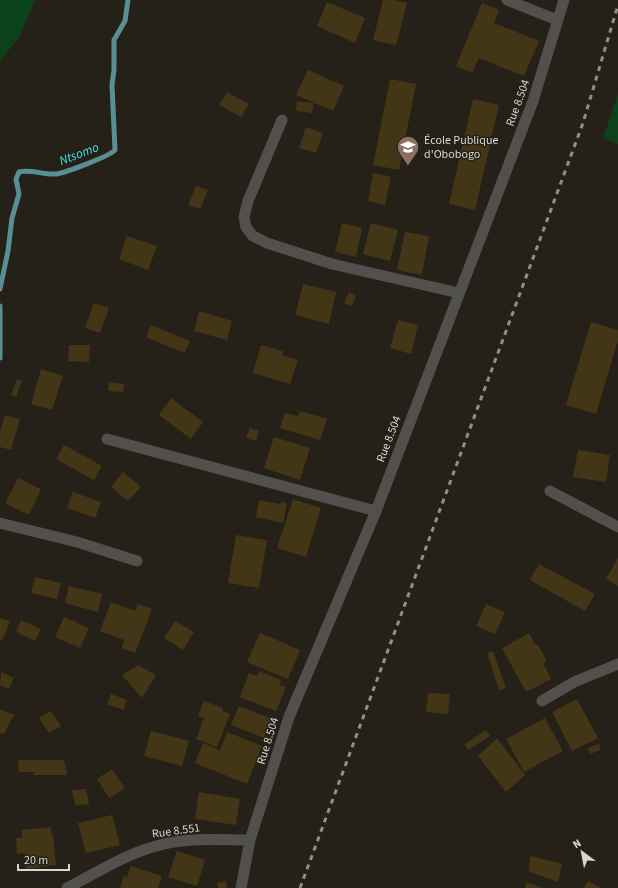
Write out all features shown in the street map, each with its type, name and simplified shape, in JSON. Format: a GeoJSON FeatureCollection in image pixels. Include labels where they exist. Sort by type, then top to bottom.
{"type":"FeatureCollection","features":[{"type":"Feature","properties":{"kind":"street"},"geometry":{"type":"LineString","coordinates":[[507,0],[557,20]]}},
{"type":"Feature","properties":{"kind":"street","name":"Rue 8.504"},"geometry":{"type":"LineString","coordinates":[[242,888],[250,840],[289,717],[376,511],[533,101],[550,50],[557,20],[564,0]]}},
{"type":"Feature","properties":{"kind":"street"},"geometry":{"type":"LineString","coordinates":[[282,120],[248,201],[244,217],[246,227],[253,236],[267,243],[332,264],[459,293]]}},
{"type":"Feature","properties":{"kind":"street"},"geometry":{"type":"LineString","coordinates":[[107,439],[376,511]]}},
{"type":"Feature","properties":{"kind":"street"},"geometry":{"type":"LineString","coordinates":[[550,491],[618,527]]}},
{"type":"Feature","properties":{"kind":"street"},"geometry":{"type":"LineString","coordinates":[[0,524],[77,542],[137,561]]}},
{"type":"Feature","properties":{"kind":"street"},"geometry":{"type":"LineString","coordinates":[[542,701],[574,682],[618,664]]}},
{"type":"Feature","properties":{"kind":"street","name":"Rue 8.551"},"geometry":{"type":"LineString","coordinates":[[67,888],[127,856],[157,845],[190,840],[250,840]]}},
{"type":"Feature","properties":{"kind":"green space"},"geometry":{"type":"Polygon","coordinates":[[[0,0],[35,0],[20,36],[0,61],[0,0]]]}},
{"type":"Feature","properties":{"kind":"green space"},"geometry":{"type":"Polygon","coordinates":[[[618,94],[618,144],[603,138],[618,94]]]}},
{"type":"Feature","properties":{"kind":"building"},"geometry":{"type":"Polygon","coordinates":[[[383,0],[394,0],[407,3],[396,45],[373,40],[383,0]]]}},
{"type":"Feature","properties":{"kind":"building"},"geometry":{"type":"Polygon","coordinates":[[[327,2],[365,18],[355,43],[317,26],[327,2]]]}},
{"type":"Feature","properties":{"kind":"building"},"geometry":{"type":"Polygon","coordinates":[[[482,3],[499,10],[494,23],[539,41],[524,76],[479,58],[472,73],[456,66],[482,3]]]}},
{"type":"Feature","properties":{"kind":"building"},"geometry":{"type":"Polygon","coordinates":[[[308,70],[344,86],[333,111],[296,95],[308,70]]]}},
{"type":"Feature","properties":{"kind":"building"},"geometry":{"type":"Polygon","coordinates":[[[390,79],[416,84],[399,170],[373,165],[390,79]]]}},
{"type":"Feature","properties":{"kind":"building"},"geometry":{"type":"Polygon","coordinates":[[[227,92],[249,104],[241,117],[219,105],[227,92]]]}},
{"type":"Feature","properties":{"kind":"building"},"geometry":{"type":"Polygon","coordinates":[[[473,99],[499,105],[475,210],[449,204],[473,99]]]}},
{"type":"Feature","properties":{"kind":"building"},"geometry":{"type":"Polygon","coordinates":[[[297,101],[314,103],[312,113],[296,111],[297,101]]]}},
{"type":"Feature","properties":{"kind":"building"},"geometry":{"type":"Polygon","coordinates":[[[306,127],[323,133],[316,153],[299,148],[306,127]]]}},
{"type":"Feature","properties":{"kind":"building"},"geometry":{"type":"Polygon","coordinates":[[[373,173],[391,177],[385,205],[368,201],[373,173]]]}},
{"type":"Feature","properties":{"kind":"building"},"geometry":{"type":"Polygon","coordinates":[[[196,186],[208,190],[200,209],[188,205],[196,186]]]}},
{"type":"Feature","properties":{"kind":"building"},"geometry":{"type":"Polygon","coordinates":[[[342,223],[362,228],[356,257],[335,252],[342,223]]]}},
{"type":"Feature","properties":{"kind":"building"},"geometry":{"type":"Polygon","coordinates":[[[371,223],[398,230],[390,261],[363,254],[371,223]]]}},
{"type":"Feature","properties":{"kind":"building"},"geometry":{"type":"Polygon","coordinates":[[[405,232],[429,236],[422,275],[397,270],[405,232]]]}},
{"type":"Feature","properties":{"kind":"building"},"geometry":{"type":"Polygon","coordinates":[[[127,236],[157,246],[148,270],[119,259],[127,236]]]}},
{"type":"Feature","properties":{"kind":"building"},"geometry":{"type":"Polygon","coordinates":[[[303,284],[336,292],[329,324],[295,315],[303,284]]]}},
{"type":"Feature","properties":{"kind":"building"},"geometry":{"type":"Polygon","coordinates":[[[349,292],[356,296],[352,306],[344,303],[349,292]]]}},
{"type":"Feature","properties":{"kind":"building"},"geometry":{"type":"Polygon","coordinates":[[[94,303],[109,308],[100,333],[85,328],[94,303]]]}},
{"type":"Feature","properties":{"kind":"building"},"geometry":{"type":"Polygon","coordinates":[[[199,311],[232,321],[227,340],[194,331],[199,311]]]}},
{"type":"Feature","properties":{"kind":"building"},"geometry":{"type":"Polygon","coordinates":[[[398,320],[418,325],[411,354],[390,348],[398,320]]]}},
{"type":"Feature","properties":{"kind":"building"},"geometry":{"type":"Polygon","coordinates":[[[591,322],[618,330],[618,340],[596,414],[566,405],[591,322]]]}},
{"type":"Feature","properties":{"kind":"building"},"geometry":{"type":"Polygon","coordinates":[[[151,325],[190,341],[184,353],[146,337],[151,325]]]}},
{"type":"Feature","properties":{"kind":"building"},"geometry":{"type":"Polygon","coordinates":[[[69,345],[90,345],[89,362],[68,361],[69,345]]]}},
{"type":"Feature","properties":{"kind":"building"},"geometry":{"type":"Polygon","coordinates":[[[261,345],[283,351],[282,355],[298,360],[290,384],[253,373],[261,345]]]}},
{"type":"Feature","properties":{"kind":"building"},"geometry":{"type":"Polygon","coordinates":[[[41,369],[63,376],[52,410],[31,404],[41,369]]]}},
{"type":"Feature","properties":{"kind":"building"},"geometry":{"type":"Polygon","coordinates":[[[17,379],[22,381],[16,397],[11,395],[17,379]]]}},
{"type":"Feature","properties":{"kind":"building"},"geometry":{"type":"Polygon","coordinates":[[[109,382],[124,384],[123,392],[108,391],[109,382]]]}},
{"type":"Feature","properties":{"kind":"building"},"geometry":{"type":"Polygon","coordinates":[[[171,398],[203,422],[191,439],[159,415],[171,398]]]}},
{"type":"Feature","properties":{"kind":"building"},"geometry":{"type":"Polygon","coordinates":[[[300,411],[327,419],[320,440],[280,428],[285,413],[298,416],[300,411]]]}},
{"type":"Feature","properties":{"kind":"building"},"geometry":{"type":"Polygon","coordinates":[[[5,415],[20,419],[11,450],[0,447],[0,432],[5,415]]]}},
{"type":"Feature","properties":{"kind":"building"},"geometry":{"type":"Polygon","coordinates":[[[250,428],[259,431],[256,441],[246,438],[250,428]]]}},
{"type":"Feature","properties":{"kind":"building"},"geometry":{"type":"Polygon","coordinates":[[[274,437],[310,448],[300,480],[264,468],[274,437]]]}},
{"type":"Feature","properties":{"kind":"building"},"geometry":{"type":"Polygon","coordinates":[[[64,445],[102,466],[94,480],[56,459],[64,445]]]}},
{"type":"Feature","properties":{"kind":"building"},"geometry":{"type":"Polygon","coordinates":[[[578,450],[610,455],[606,482],[573,477],[578,450]]]}},
{"type":"Feature","properties":{"kind":"building"},"geometry":{"type":"Polygon","coordinates":[[[123,472],[141,487],[128,501],[111,487],[123,472]]]}},
{"type":"Feature","properties":{"kind":"building"},"geometry":{"type":"Polygon","coordinates":[[[18,478],[41,489],[29,515],[5,503],[18,478]]]}},
{"type":"Feature","properties":{"kind":"building"},"geometry":{"type":"Polygon","coordinates":[[[73,492],[101,502],[95,518],[67,508],[73,492]]]}},
{"type":"Feature","properties":{"kind":"building"},"geometry":{"type":"Polygon","coordinates":[[[293,499],[321,508],[306,557],[277,548],[293,499]]]}},
{"type":"Feature","properties":{"kind":"building"},"geometry":{"type":"Polygon","coordinates":[[[259,500],[280,504],[281,502],[287,503],[283,523],[256,517],[259,500]]]}},
{"type":"Feature","properties":{"kind":"building"},"geometry":{"type":"Polygon","coordinates":[[[236,535],[267,540],[259,588],[228,583],[236,535]]]}},
{"type":"Feature","properties":{"kind":"building"},"geometry":{"type":"Polygon","coordinates":[[[618,558],[618,586],[606,579],[618,558]]]}},
{"type":"Feature","properties":{"kind":"building"},"geometry":{"type":"Polygon","coordinates":[[[539,564],[595,594],[585,611],[530,580],[539,564]]]}},
{"type":"Feature","properties":{"kind":"building"},"geometry":{"type":"Polygon","coordinates":[[[35,577],[61,583],[57,599],[31,593],[35,577]]]}},
{"type":"Feature","properties":{"kind":"building"},"geometry":{"type":"Polygon","coordinates":[[[69,586],[102,594],[98,612],[65,603],[69,586]]]}},
{"type":"Feature","properties":{"kind":"building"},"geometry":{"type":"Polygon","coordinates":[[[111,602],[135,611],[138,604],[152,609],[135,653],[122,648],[124,640],[100,631],[111,602]]]}},
{"type":"Feature","properties":{"kind":"building"},"geometry":{"type":"Polygon","coordinates":[[[486,604],[505,612],[495,634],[476,626],[486,604]]]}},
{"type":"Feature","properties":{"kind":"building"},"geometry":{"type":"Polygon","coordinates":[[[64,617],[89,628],[80,648],[55,637],[64,617]]]}},
{"type":"Feature","properties":{"kind":"building"},"geometry":{"type":"Polygon","coordinates":[[[0,618],[10,621],[4,637],[0,642],[0,618]]]}},
{"type":"Feature","properties":{"kind":"building"},"geometry":{"type":"Polygon","coordinates":[[[21,620],[41,629],[35,641],[16,632],[21,620]]]}},
{"type":"Feature","properties":{"kind":"building"},"geometry":{"type":"Polygon","coordinates":[[[175,621],[194,632],[183,650],[164,638],[175,621]]]}},
{"type":"Feature","properties":{"kind":"building"},"geometry":{"type":"Polygon","coordinates":[[[260,633],[300,650],[288,679],[247,662],[260,633]]]}},
{"type":"Feature","properties":{"kind":"building"},"geometry":{"type":"Polygon","coordinates":[[[529,633],[547,661],[543,663],[551,679],[526,692],[502,648],[529,633]]]}},
{"type":"Feature","properties":{"kind":"building"},"geometry":{"type":"Polygon","coordinates":[[[493,651],[506,688],[499,690],[487,653],[493,651]]]}},
{"type":"Feature","properties":{"kind":"building"},"geometry":{"type":"Polygon","coordinates":[[[138,665],[156,675],[142,698],[122,675],[138,665]]]}},
{"type":"Feature","properties":{"kind":"building"},"geometry":{"type":"Polygon","coordinates":[[[259,671],[281,680],[280,685],[286,687],[276,711],[240,697],[249,673],[257,676],[259,671]]]}},
{"type":"Feature","properties":{"kind":"building"},"geometry":{"type":"Polygon","coordinates":[[[1,672],[14,678],[9,689],[0,685],[1,672]]]}},
{"type":"Feature","properties":{"kind":"building"},"geometry":{"type":"Polygon","coordinates":[[[428,693],[450,694],[448,714],[426,712],[428,693]]]}},
{"type":"Feature","properties":{"kind":"building"},"geometry":{"type":"Polygon","coordinates":[[[111,694],[127,700],[123,710],[107,704],[111,694]]]}},
{"type":"Feature","properties":{"kind":"building"},"geometry":{"type":"Polygon","coordinates":[[[577,699],[598,738],[572,751],[552,712],[577,699]]]}},
{"type":"Feature","properties":{"kind":"building"},"geometry":{"type":"Polygon","coordinates":[[[204,701],[223,708],[222,711],[230,714],[217,747],[196,739],[204,718],[198,716],[204,701]]]}},
{"type":"Feature","properties":{"kind":"building"},"geometry":{"type":"Polygon","coordinates":[[[239,706],[272,719],[264,738],[231,725],[239,706]]]}},
{"type":"Feature","properties":{"kind":"building"},"geometry":{"type":"Polygon","coordinates":[[[0,709],[14,715],[4,734],[0,733],[0,709]]]}},
{"type":"Feature","properties":{"kind":"building"},"geometry":{"type":"Polygon","coordinates":[[[51,711],[61,726],[49,733],[39,718],[51,711]]]}},
{"type":"Feature","properties":{"kind":"building"},"geometry":{"type":"Polygon","coordinates":[[[545,718],[563,751],[524,772],[506,739],[545,718]]]}},
{"type":"Feature","properties":{"kind":"building"},"geometry":{"type":"Polygon","coordinates":[[[486,730],[490,736],[468,750],[465,744],[486,730]]]}},
{"type":"Feature","properties":{"kind":"building"},"geometry":{"type":"Polygon","coordinates":[[[151,731],[189,741],[182,766],[144,756],[151,731]]]}},
{"type":"Feature","properties":{"kind":"building"},"geometry":{"type":"Polygon","coordinates":[[[227,732],[262,746],[247,784],[195,763],[203,743],[220,750],[227,732]]]}},
{"type":"Feature","properties":{"kind":"building"},"geometry":{"type":"Polygon","coordinates":[[[497,738],[525,775],[506,792],[478,756],[497,738]]]}},
{"type":"Feature","properties":{"kind":"building"},"geometry":{"type":"Polygon","coordinates":[[[599,744],[601,750],[590,754],[588,748],[599,744]]]}},
{"type":"Feature","properties":{"kind":"building"},"geometry":{"type":"Polygon","coordinates":[[[18,760],[64,760],[67,775],[34,775],[34,772],[19,772],[18,760]]]}},
{"type":"Feature","properties":{"kind":"building"},"geometry":{"type":"Polygon","coordinates":[[[112,769],[125,788],[109,798],[97,779],[112,769]]]}},
{"type":"Feature","properties":{"kind":"building"},"geometry":{"type":"Polygon","coordinates":[[[86,789],[89,804],[75,805],[72,790],[86,789]]]}},
{"type":"Feature","properties":{"kind":"building"},"geometry":{"type":"Polygon","coordinates":[[[199,792],[240,799],[236,825],[195,819],[199,792]]]}},
{"type":"Feature","properties":{"kind":"building"},"geometry":{"type":"Polygon","coordinates":[[[112,815],[120,845],[86,853],[78,823],[112,815]]]}},
{"type":"Feature","properties":{"kind":"building"},"geometry":{"type":"Polygon","coordinates":[[[51,827],[56,865],[26,869],[25,853],[17,854],[16,838],[22,838],[22,830],[51,827]]]}},
{"type":"Feature","properties":{"kind":"building"},"geometry":{"type":"Polygon","coordinates":[[[177,851],[205,860],[197,886],[168,877],[177,851]]]}},
{"type":"Feature","properties":{"kind":"building"},"geometry":{"type":"Polygon","coordinates":[[[531,856],[562,864],[558,882],[528,871],[531,856]]]}},
{"type":"Feature","properties":{"kind":"building"},"geometry":{"type":"Polygon","coordinates":[[[131,866],[162,876],[158,888],[120,888],[124,876],[127,877],[131,866]]]}},
{"type":"Feature","properties":{"kind":"building"},"geometry":{"type":"Polygon","coordinates":[[[226,881],[227,888],[218,888],[217,883],[226,881]]]}},
{"type":"Feature","properties":{"kind":"building"},"geometry":{"type":"Polygon","coordinates":[[[588,881],[601,888],[584,888],[588,881]]]}},
{"type":"Feature","properties":{"kind":"building"},"geometry":{"type":"Polygon","coordinates":[[[527,882],[542,888],[525,888],[527,882]]]}},
{"type":"Feature","properties":{"kind":"waterway","name":"Ntsomo"},"geometry":{"type":"LineString","coordinates":[[0,289],[8,251],[12,218],[19,194],[16,179],[19,172],[28,171],[51,174],[61,173],[97,160],[115,150],[112,85],[114,70],[114,40],[125,21],[128,0]]}},
{"type":"Feature","properties":{"kind":"waterway","name":"Ntsomo"},"geometry":{"type":"LineString","coordinates":[[0,306],[0,358]]}},
{"type":"Feature","properties":{"kind":"railway"},"geometry":{"type":"LineString","coordinates":[[300,888],[583,123],[618,5]]}},
{"type":"Feature","properties":{"kind":"place","name":"École Publique d'Obobogo"},"geometry":{"type":"Point","coordinates":[408,166]}}]}
